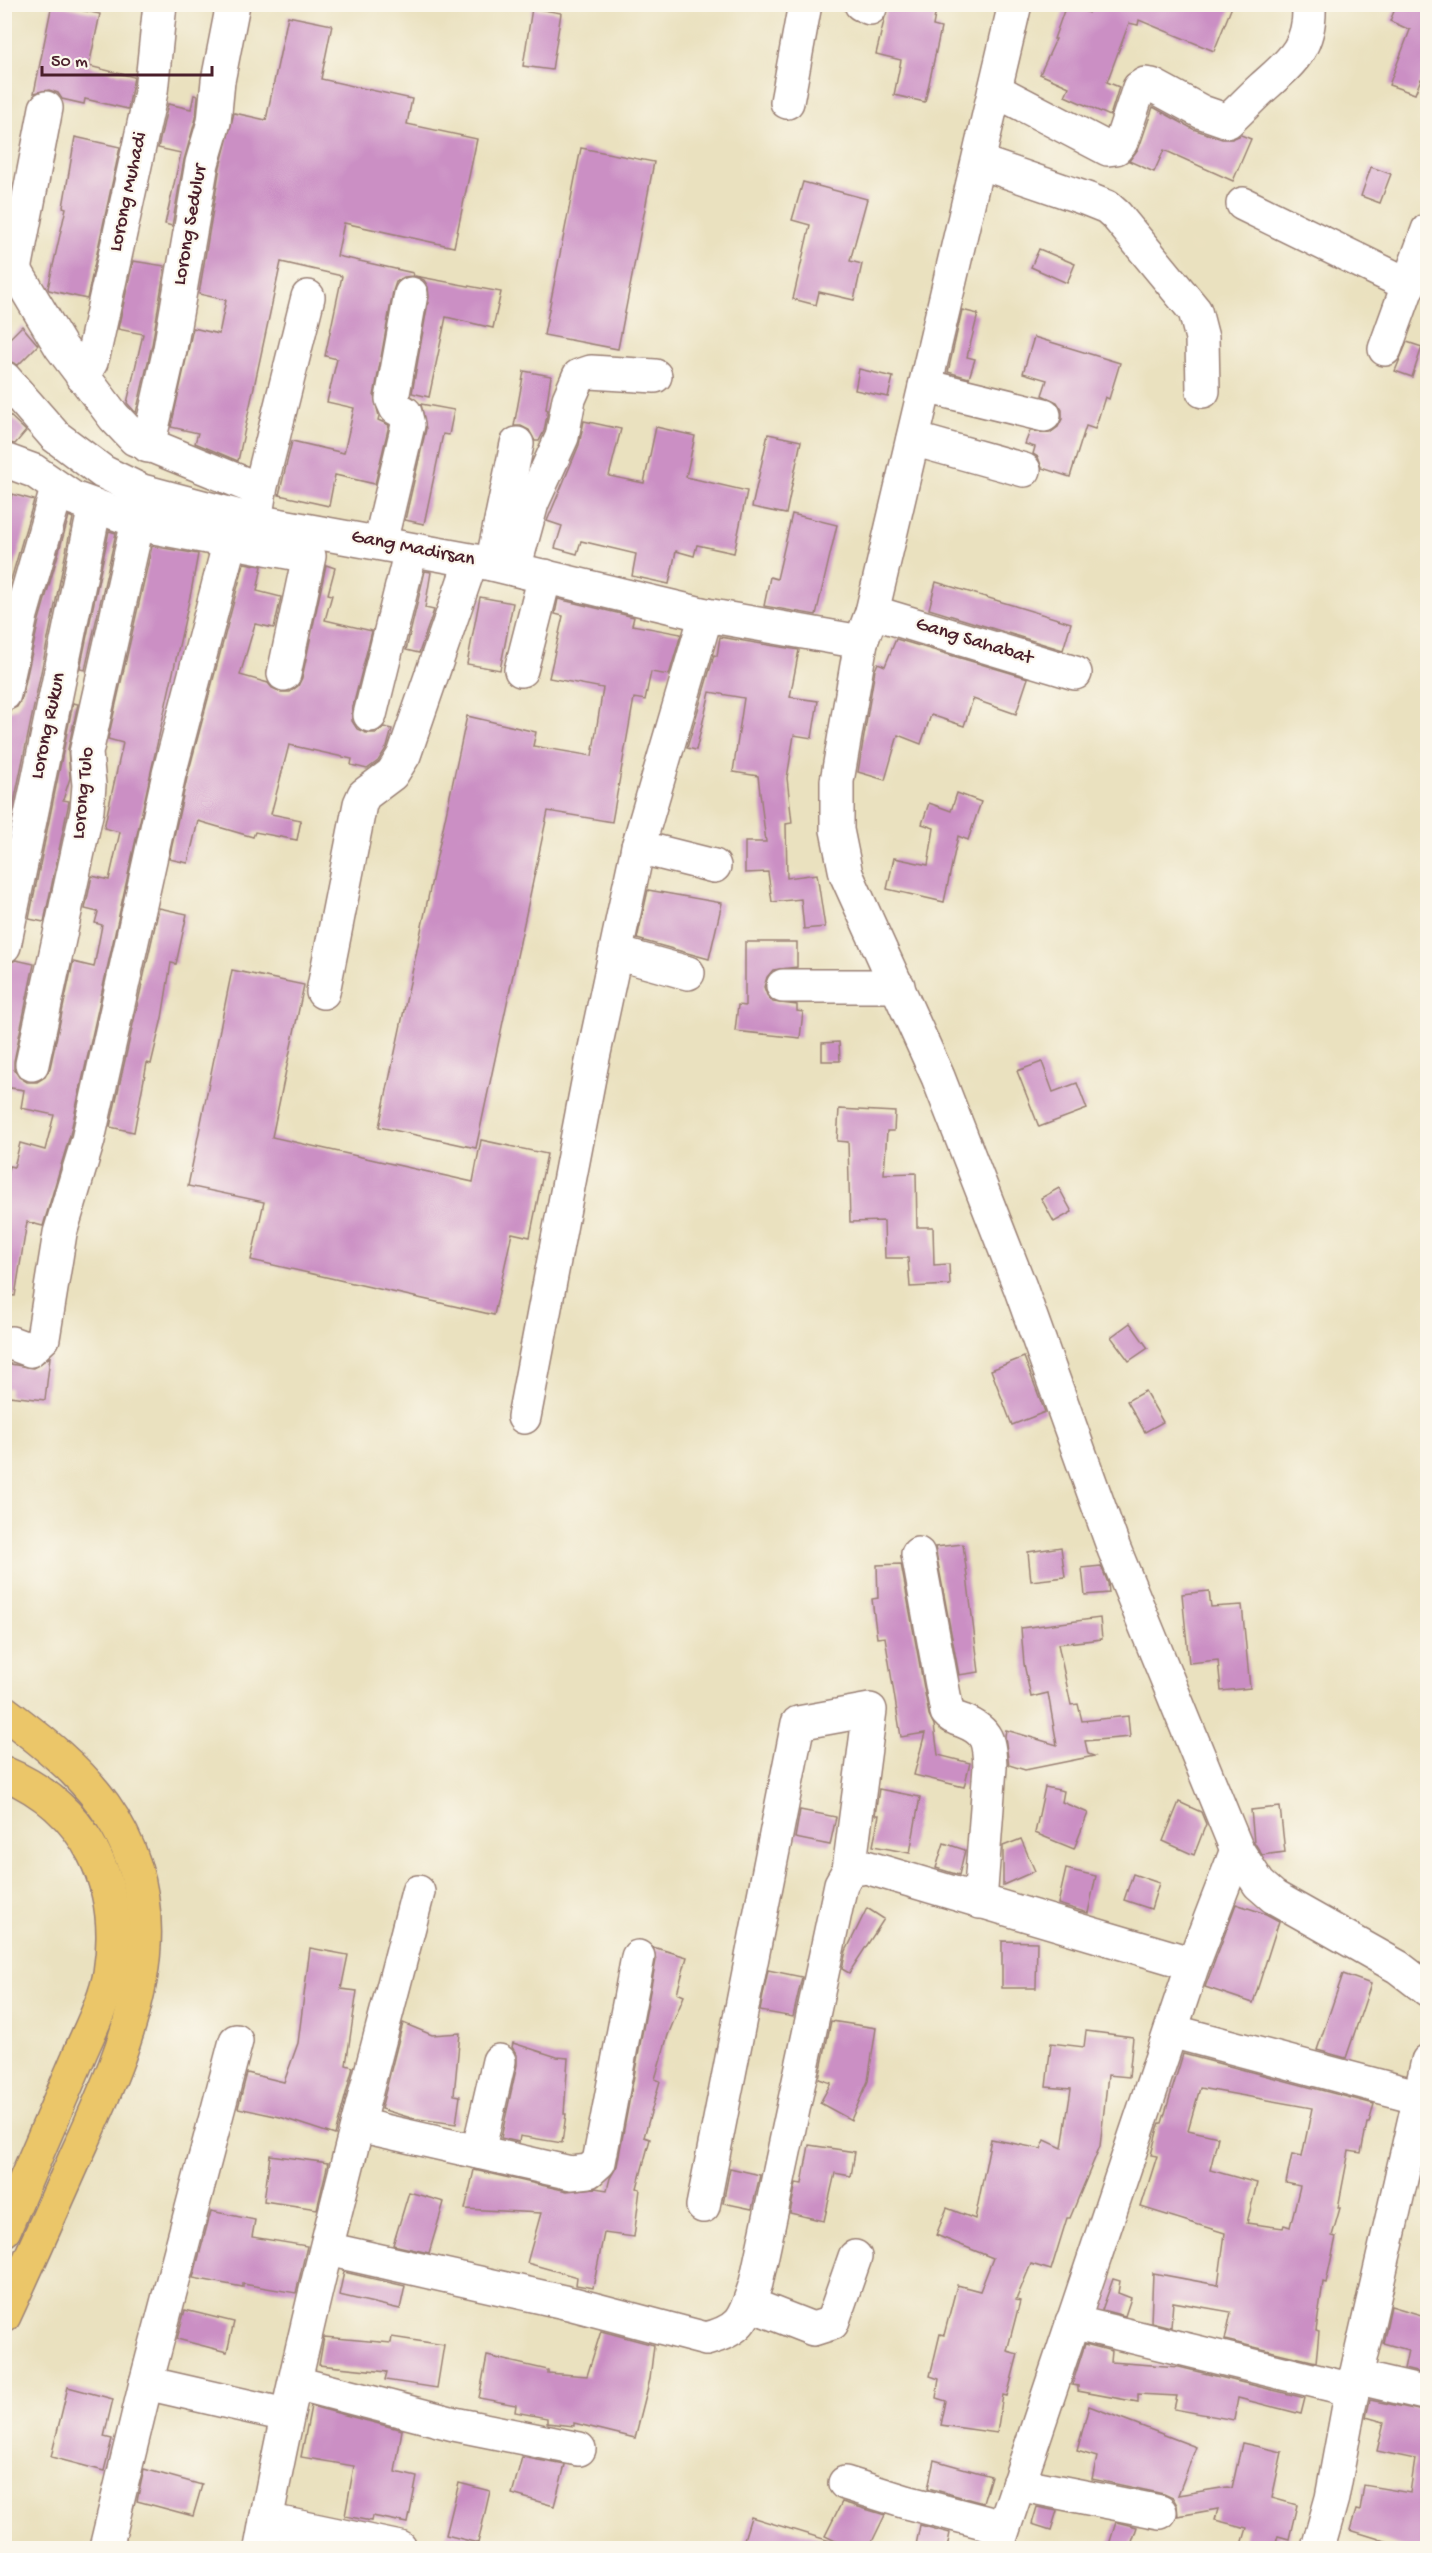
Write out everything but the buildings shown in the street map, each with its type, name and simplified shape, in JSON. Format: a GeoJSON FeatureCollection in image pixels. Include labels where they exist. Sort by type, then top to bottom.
{"type":"FeatureCollection","features":[{"type":"Feature","properties":{"kind":"highway"},"geometry":{"type":"LineString","coordinates":[[4,1712],[57,1754],[84,1780],[105,1806],[123,1839],[136,1870],[143,1906],[146,1945],[141,1986],[112,2075],[4,2316]]}},
{"type":"Feature","properties":{"kind":"highway"},"geometry":{"type":"LineString","coordinates":[[4,1773],[44,1795],[66,1813],[85,1838],[102,1868],[112,1904],[114,1938],[110,1976],[95,2017],[4,2230]]}},
{"type":"Feature","properties":{"kind":"street","name":"Lorong Muhadi"},"geometry":{"type":"LineString","coordinates":[[82,376],[94,352],[151,92],[159,4]]}},
{"type":"Feature","properties":{"kind":"street","name":"Lorong Sedulur"},"geometry":{"type":"LineString","coordinates":[[148,446],[170,349],[202,163],[214,122],[233,4]]}},
{"type":"Feature","properties":{"kind":"street"},"geometry":{"type":"LineString","coordinates":[[788,102],[805,4]]}},
{"type":"Feature","properties":{"kind":"street"},"geometry":{"type":"LineString","coordinates":[[1015,4],[913,439],[866,627],[837,781],[837,830],[846,874],[938,1077],[1020,1287],[1113,1550],[1237,1850],[1259,1884],[1274,1897],[1398,1967],[1428,1990]]}},
{"type":"Feature","properties":{"kind":"street"},"geometry":{"type":"LineString","coordinates":[[995,90],[1108,149],[1116,148],[1121,142],[1139,88],[1145,84],[1152,85],[1202,112],[1228,121],[1285,68],[1302,48],[1310,14]]}},
{"type":"Feature","properties":{"kind":"street"},"geometry":{"type":"LineString","coordinates":[[46,108],[10,266],[61,347],[114,417],[135,439],[258,505],[308,297]]}},
{"type":"Feature","properties":{"kind":"street"},"geometry":{"type":"LineString","coordinates":[[979,162],[1087,199],[1107,207],[1116,215],[1195,310],[1202,338],[1203,391]]}},
{"type":"Feature","properties":{"kind":"street"},"geometry":{"type":"LineString","coordinates":[[1244,204],[1409,285]]}},
{"type":"Feature","properties":{"kind":"street"},"geometry":{"type":"LineString","coordinates":[[1385,349],[1428,230]]}},
{"type":"Feature","properties":{"kind":"street"},"geometry":{"type":"LineString","coordinates":[[380,543],[408,425],[405,413],[396,408],[392,399],[411,294]]}},
{"type":"Feature","properties":{"kind":"street"},"geometry":{"type":"LineString","coordinates":[[323,992],[360,804],[372,788],[392,774],[404,755],[492,565],[532,503],[562,437],[569,399],[579,376],[591,372],[655,376]]}},
{"type":"Feature","properties":{"kind":"street","name":"Gang Madirsan"},"geometry":{"type":"LineString","coordinates":[[4,378],[55,436],[103,472],[142,491],[258,505],[312,543],[380,543],[545,576],[706,615],[866,627]]}},
{"type":"Feature","properties":{"kind":"street"},"geometry":{"type":"LineString","coordinates":[[925,386],[1044,415]]}},
{"type":"Feature","properties":{"kind":"street"},"geometry":{"type":"LineString","coordinates":[[913,439],[1024,470]]}},
{"type":"Feature","properties":{"kind":"street"},"geometry":{"type":"LineString","coordinates":[[492,565],[517,444]]}},
{"type":"Feature","properties":{"kind":"street"},"geometry":{"type":"LineString","coordinates":[[4,460],[34,471],[73,498],[154,527],[230,541],[312,543],[284,674]]}},
{"type":"Feature","properties":{"kind":"street"},"geometry":{"type":"LineString","coordinates":[[4,694],[21,615],[57,489]]}},
{"type":"Feature","properties":{"kind":"street","name":"Lorong Rukun"},"geometry":{"type":"LineString","coordinates":[[4,946],[95,506]]}},
{"type":"Feature","properties":{"kind":"street","name":"Lorong Tulo"},"geometry":{"type":"LineString","coordinates":[[32,1064],[87,810],[89,785],[86,753],[138,521]]}},
{"type":"Feature","properties":{"kind":"street"},"geometry":{"type":"LineString","coordinates":[[4,1345],[11,1343],[30,1350],[43,1338],[60,1233],[88,1140],[169,774],[230,541]]}},
{"type":"Feature","properties":{"kind":"street"},"geometry":{"type":"LineString","coordinates":[[370,715],[411,550]]}},
{"type":"Feature","properties":{"kind":"street"},"geometry":{"type":"LineString","coordinates":[[521,670],[545,576]]}},
{"type":"Feature","properties":{"kind":"street"},"geometry":{"type":"LineString","coordinates":[[524,1417],[638,847],[706,615]]}},
{"type":"Feature","properties":{"kind":"street","name":"Gang Sahabat"},"geometry":{"type":"LineString","coordinates":[[866,627],[1075,673]]}},
{"type":"Feature","properties":{"kind":"street"},"geometry":{"type":"LineString","coordinates":[[638,847],[714,866]]}},
{"type":"Feature","properties":{"kind":"street"},"geometry":{"type":"LineString","coordinates":[[616,953],[688,974]]}},
{"type":"Feature","properties":{"kind":"street"},"geometry":{"type":"LineString","coordinates":[[783,986],[898,986]]}},
{"type":"Feature","properties":{"kind":"street"},"geometry":{"type":"LineString","coordinates":[[918,1554],[947,1712],[951,1717],[978,1728],[986,1737],[989,1747],[990,1767],[980,1902]]}},
{"type":"Feature","properties":{"kind":"street"},"geometry":{"type":"LineString","coordinates":[[327,2249],[573,2304],[706,2339],[728,2333],[744,2317],[759,2271],[841,1884],[849,1870],[870,1710],[798,1724],[703,2206]]}},
{"type":"Feature","properties":{"kind":"street"},"geometry":{"type":"LineString","coordinates":[[845,2484],[906,2502],[1000,2538],[1193,1964],[1237,1850]]}},
{"type":"Feature","properties":{"kind":"street"},"geometry":{"type":"LineString","coordinates":[[849,1870],[866,1867],[1193,1964]]}},
{"type":"Feature","properties":{"kind":"street"},"geometry":{"type":"LineString","coordinates":[[400,2548],[264,2534],[286,2415],[296,2383],[327,2249],[418,1892]]}},
{"type":"Feature","properties":{"kind":"street"},"geometry":{"type":"LineString","coordinates":[[358,2125],[571,2173],[589,2171],[599,2162],[638,1957]]}},
{"type":"Feature","properties":{"kind":"street"},"geometry":{"type":"LineString","coordinates":[[1171,2031],[1420,2097]]}},
{"type":"Feature","properties":{"kind":"street"},"geometry":{"type":"LineString","coordinates":[[106,2548],[146,2383],[236,2042]]}},
{"type":"Feature","properties":{"kind":"street"},"geometry":{"type":"LineString","coordinates":[[478,2152],[499,2061]]}},
{"type":"Feature","properties":{"kind":"street"},"geometry":{"type":"LineString","coordinates":[[1308,2545],[1332,2498],[1354,2384],[1428,2061]]}},
{"type":"Feature","properties":{"kind":"street"},"geometry":{"type":"LineString","coordinates":[[749,2304],[813,2329],[825,2327],[832,2323],[855,2257]]}},
{"type":"Feature","properties":{"kind":"street"},"geometry":{"type":"LineString","coordinates":[[1071,2322],[1354,2384],[1428,2394]]}},
{"type":"Feature","properties":{"kind":"street"},"geometry":{"type":"LineString","coordinates":[[146,2383],[286,2415]]}},
{"type":"Feature","properties":{"kind":"street"},"geometry":{"type":"LineString","coordinates":[[296,2383],[454,2424],[579,2449]]}},
{"type":"Feature","properties":{"kind":"street"},"geometry":{"type":"LineString","coordinates":[[1018,2484],[1160,2512]]}}]}
